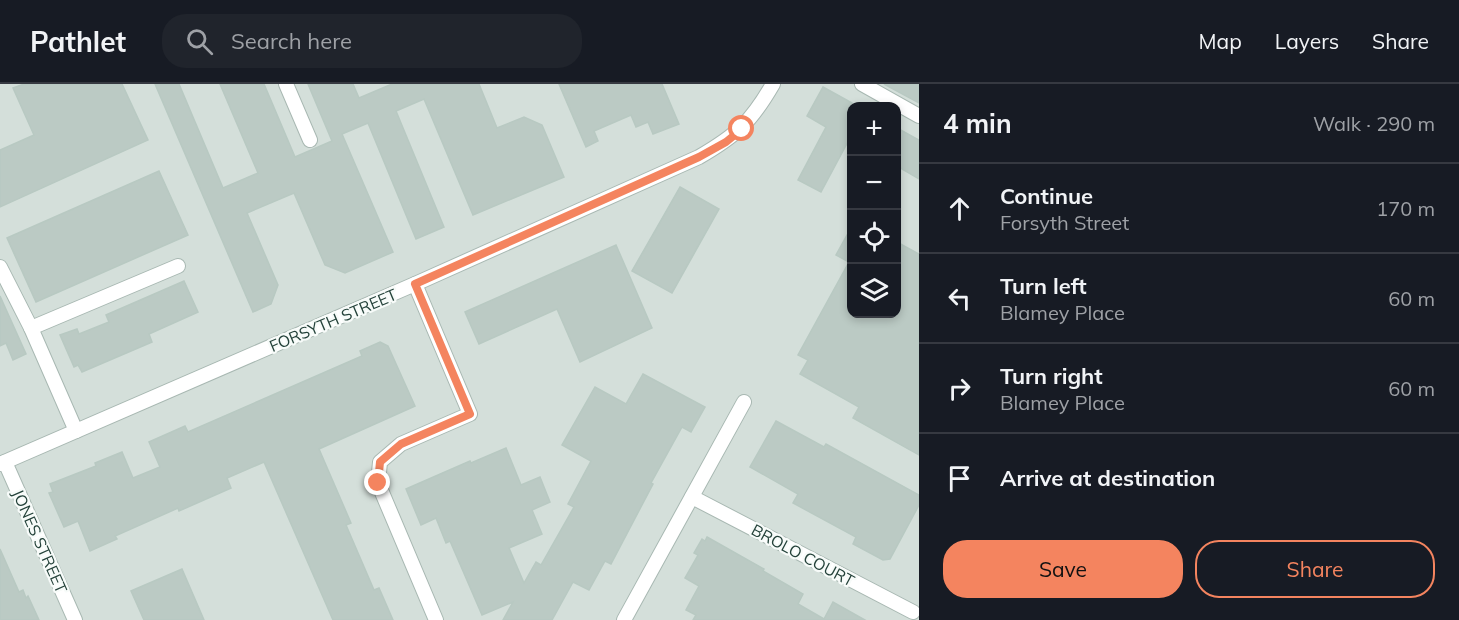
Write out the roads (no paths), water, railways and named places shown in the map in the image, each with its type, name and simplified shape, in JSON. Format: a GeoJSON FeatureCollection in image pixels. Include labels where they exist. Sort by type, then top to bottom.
{"type":"FeatureCollection","features":[{"type":"Feature","properties":{"kind":"street"},"geometry":{"type":"LineString","coordinates":[[286,84],[310,140]]}},
{"type":"Feature","properties":{"kind":"street","name":"FORSYTH STREET"},"geometry":{"type":"LineString","coordinates":[[3,463],[415,284],[699,157],[726,142],[742,129],[773,84]]}},
{"type":"Feature","properties":{"kind":"street"},"geometry":{"type":"LineString","coordinates":[[862,84],[919,116]]}},
{"type":"Feature","properties":{"kind":"street"},"geometry":{"type":"LineString","coordinates":[[31,328],[178,266]]}},
{"type":"Feature","properties":{"kind":"street"},"geometry":{"type":"LineString","coordinates":[[0,267],[31,328],[76,431]]}},
{"type":"Feature","properties":{"kind":"street"},"geometry":{"type":"LineString","coordinates":[[415,284],[470,414],[401,444],[380,462],[378,483],[436,620]]}},
{"type":"Feature","properties":{"kind":"street"},"geometry":{"type":"LineString","coordinates":[[624,620],[744,402]]}},
{"type":"Feature","properties":{"kind":"street","name":"JONES STREET"},"geometry":{"type":"LineString","coordinates":[[3,463],[75,620]]}},
{"type":"Feature","properties":{"kind":"street","name":"BROLO COURT"},"geometry":{"type":"LineString","coordinates":[[692,497],[913,611]]}}]}
